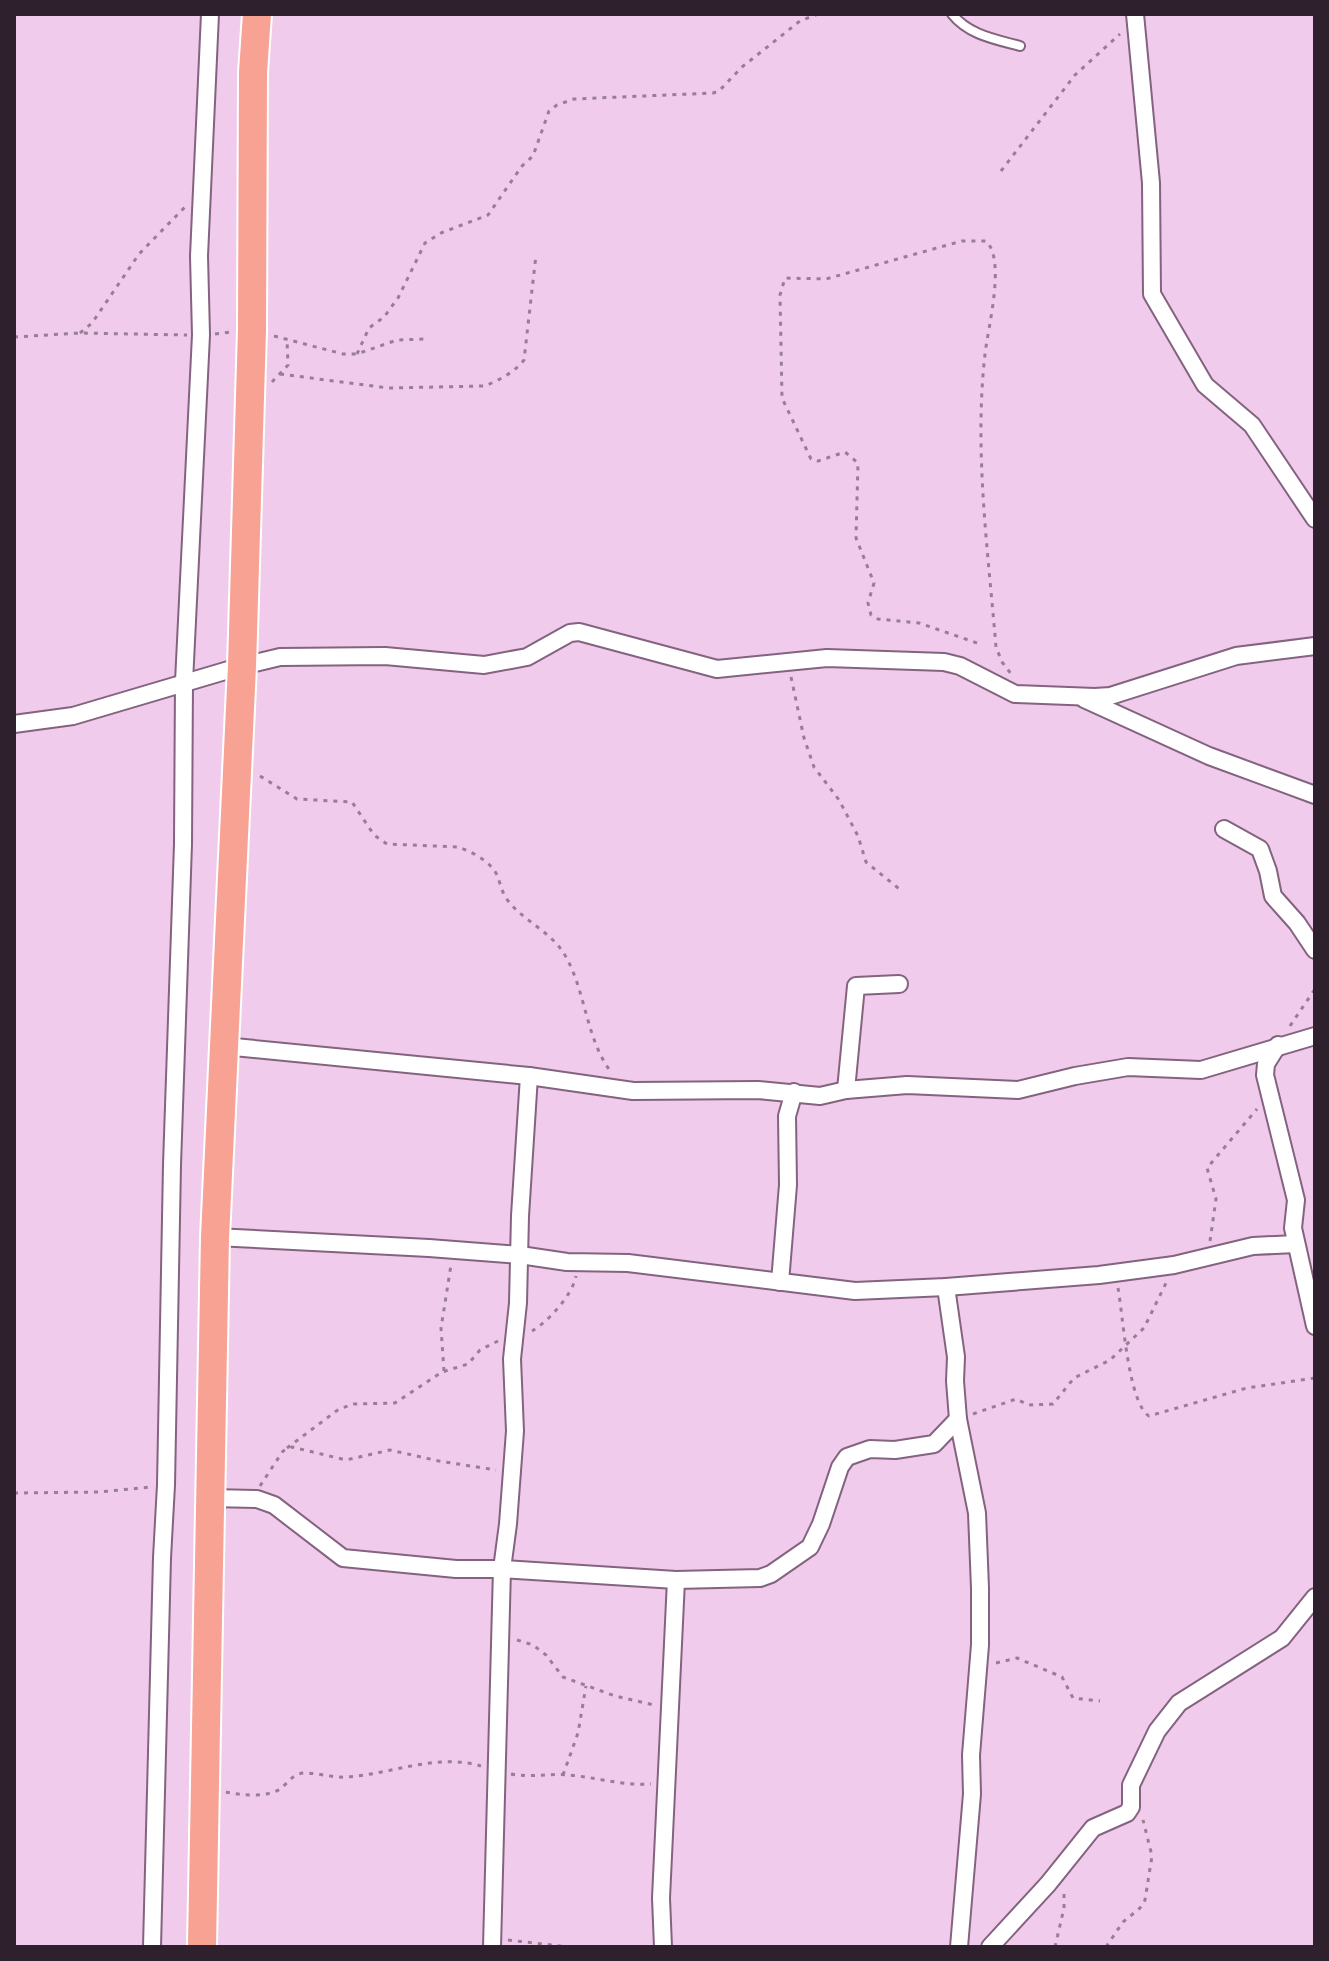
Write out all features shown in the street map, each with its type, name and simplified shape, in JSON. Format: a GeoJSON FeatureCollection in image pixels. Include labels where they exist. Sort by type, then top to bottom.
{"type":"FeatureCollection","features":[{"type":"Feature","properties":{"kind":"highway"},"geometry":{"type":"LineString","coordinates":[[202,1947],[215,1237],[242,666],[252,330],[253,72],[257,14]]}},
{"type":"Feature","properties":{"kind":"street"},"geometry":{"type":"LineString","coordinates":[[152,1947],[183,844],[184,682],[201,335],[199,256],[210,14]]}},
{"type":"Feature","properties":{"kind":"street"},"geometry":{"type":"LineString","coordinates":[[1130,21],[1151,183],[1152,294],[1205,385],[1252,425],[1315,519]]}},
{"type":"Feature","properties":{"kind":"street"},"geometry":{"type":"LineString","coordinates":[[14,724],[73,716],[242,666],[293,656],[385,656],[484,665],[527,657],[570,633],[579,632],[717,669],[827,658],[944,662],[960,666],[1001,689],[1030,696],[1110,696],[1236,656],[1315,646]]}},
{"type":"Feature","properties":{"kind":"street"},"geometry":{"type":"LineString","coordinates":[[1075,695],[1209,756],[1315,795]]}},
{"type":"Feature","properties":{"kind":"street"},"geometry":{"type":"LineString","coordinates":[[1224,829],[1260,849],[1273,896],[1315,950]]}},
{"type":"Feature","properties":{"kind":"street"},"geometry":{"type":"LineString","coordinates":[[846,1090],[856,986],[899,984]]}},
{"type":"Feature","properties":{"kind":"street"},"geometry":{"type":"LineString","coordinates":[[224,1046],[529,1076],[633,1091],[738,1090],[820,1096],[846,1090],[907,1085],[1018,1090],[1128,1067],[1201,1070],[1313,1034]]}},
{"type":"Feature","properties":{"kind":"street"},"geometry":{"type":"LineString","coordinates":[[1278,1045],[1266,1064],[1265,1075],[1296,1200],[1293,1228],[1315,1326]]}},
{"type":"Feature","properties":{"kind":"street"},"geometry":{"type":"LineString","coordinates":[[492,1942],[502,1569],[515,1431],[511,1380],[529,1076]]}},
{"type":"Feature","properties":{"kind":"street"},"geometry":{"type":"LineString","coordinates":[[780,1282],[788,1185],[787,1116],[794,1092]]}},
{"type":"Feature","properties":{"kind":"street"},"geometry":{"type":"LineString","coordinates":[[215,1237],[641,1264],[855,1291],[946,1287],[1116,1272],[1174,1265],[1253,1246],[1296,1244]]}},
{"type":"Feature","properties":{"kind":"street"},"geometry":{"type":"LineString","coordinates":[[946,1287],[956,1357],[958,1419],[977,1513],[980,1645],[959,1947]]}},
{"type":"Feature","properties":{"kind":"street"},"geometry":{"type":"LineString","coordinates":[[210,1498],[251,1499],[274,1505],[343,1558],[456,1569],[676,1580],[758,1578],[771,1574],[810,1547],[840,1467],[847,1457],[870,1449],[895,1450],[934,1444],[958,1419]]}},
{"type":"Feature","properties":{"kind":"street"},"geometry":{"type":"LineString","coordinates":[[663,1947],[661,1898],[676,1580]]}},
{"type":"Feature","properties":{"kind":"street"},"geometry":{"type":"LineString","coordinates":[[990,1947],[1093,1828],[1127,1813],[1131,1807],[1131,1789],[1157,1731],[1179,1703],[1282,1638],[1315,1597]]}},
{"type":"Feature","properties":{"kind":"lane"},"geometry":{"type":"LineString","coordinates":[[952,14],[964,27],[1020,46]]}},
{"type":"Feature","properties":{"kind":"path"},"geometry":{"type":"LineString","coordinates":[[357,354],[369,328],[384,317],[398,298],[425,243],[441,233],[488,215],[522,166],[533,156],[545,116],[557,105],[574,99],[719,91],[742,67],[800,21],[818,14]]}},
{"type":"Feature","properties":{"kind":"path"},"geometry":{"type":"LineString","coordinates":[[1001,171],[1075,75],[1112,44],[1130,21]]}},
{"type":"Feature","properties":{"kind":"path"},"geometry":{"type":"LineString","coordinates":[[80,333],[92,323],[139,254],[201,190]]}},
{"type":"Feature","properties":{"kind":"path"},"geometry":{"type":"LineString","coordinates":[[977,643],[919,623],[878,619],[871,615],[868,603],[874,583],[856,538],[858,463],[845,452],[818,461],[811,459],[782,398],[780,295],[785,278],[826,279],[962,241],[986,241],[992,248],[995,268],[993,298],[981,397],[985,528],[996,647],[1002,662],[1030,696]]}},
{"type":"Feature","properties":{"kind":"path"},"geometry":{"type":"LineString","coordinates":[[280,374],[388,388],[485,386],[495,382],[524,360],[536,255]]}},
{"type":"Feature","properties":{"kind":"path"},"geometry":{"type":"LineString","coordinates":[[14,337],[80,333],[201,335],[252,330],[343,354],[357,354],[397,340],[425,339]]}},
{"type":"Feature","properties":{"kind":"path"},"geometry":{"type":"LineString","coordinates":[[788,662],[804,738],[814,767],[839,800],[858,836],[866,862],[903,892]]}},
{"type":"Feature","properties":{"kind":"path"},"geometry":{"type":"LineString","coordinates":[[237,755],[263,779],[297,799],[352,802],[374,835],[387,844],[458,847],[469,850],[490,866],[504,896],[527,921],[547,933],[566,957],[602,1057],[615,1077],[633,1091]]}},
{"type":"Feature","properties":{"kind":"path"},"geometry":{"type":"LineString","coordinates":[[1278,1045],[1315,989]]}},
{"type":"Feature","properties":{"kind":"path"},"geometry":{"type":"LineString","coordinates":[[1210,1257],[1210,1231],[1216,1204],[1207,1168],[1258,1108]]}},
{"type":"Feature","properties":{"kind":"path"},"geometry":{"type":"LineString","coordinates":[[444,1371],[441,1328],[454,1250]]}},
{"type":"Feature","properties":{"kind":"path"},"geometry":{"type":"LineString","coordinates":[[251,1499],[287,1448],[339,1409],[354,1404],[395,1403],[444,1371],[468,1364],[480,1350],[539,1328],[576,1281],[578,1262]]}},
{"type":"Feature","properties":{"kind":"path"},"geometry":{"type":"LineString","coordinates":[[958,1419],[1016,1399],[1029,1405],[1053,1404],[1074,1378],[1099,1367],[1144,1328],[1174,1265]]}},
{"type":"Feature","properties":{"kind":"path"},"geometry":{"type":"LineString","coordinates":[[1116,1272],[1126,1346],[1140,1406],[1149,1416],[1247,1388],[1315,1378]]}},
{"type":"Feature","properties":{"kind":"path"},"geometry":{"type":"LineString","coordinates":[[287,1448],[346,1460],[390,1450],[512,1472]]}},
{"type":"Feature","properties":{"kind":"path"},"geometry":{"type":"LineString","coordinates":[[14,1493],[123,1491],[166,1485]]}},
{"type":"Feature","properties":{"kind":"path"},"geometry":{"type":"LineString","coordinates":[[501,1629],[546,1655],[563,1677],[635,1702],[670,1708]]}},
{"type":"Feature","properties":{"kind":"path"},"geometry":{"type":"LineString","coordinates":[[977,1668],[1017,1658],[1059,1675],[1073,1698],[1100,1701]]}},
{"type":"Feature","properties":{"kind":"path"},"geometry":{"type":"LineString","coordinates":[[563,1775],[578,1733],[586,1686]]}},
{"type":"Feature","properties":{"kind":"path"},"geometry":{"type":"LineString","coordinates":[[206,1787],[237,1795],[272,1793],[291,1778],[304,1773],[346,1777],[439,1762],[474,1764],[528,1777],[563,1775],[650,1784],[669,1766]]}},
{"type":"Feature","properties":{"kind":"path"},"geometry":{"type":"LineString","coordinates":[[1106,1947],[1123,1922],[1140,1908],[1148,1887],[1152,1856],[1148,1831],[1131,1789]]}},
{"type":"Feature","properties":{"kind":"path"},"geometry":{"type":"LineString","coordinates":[[1055,1947],[1064,1908],[1063,1866]]}},
{"type":"Feature","properties":{"kind":"path"},"geometry":{"type":"LineString","coordinates":[[492,1942],[569,1947]]}}]}
